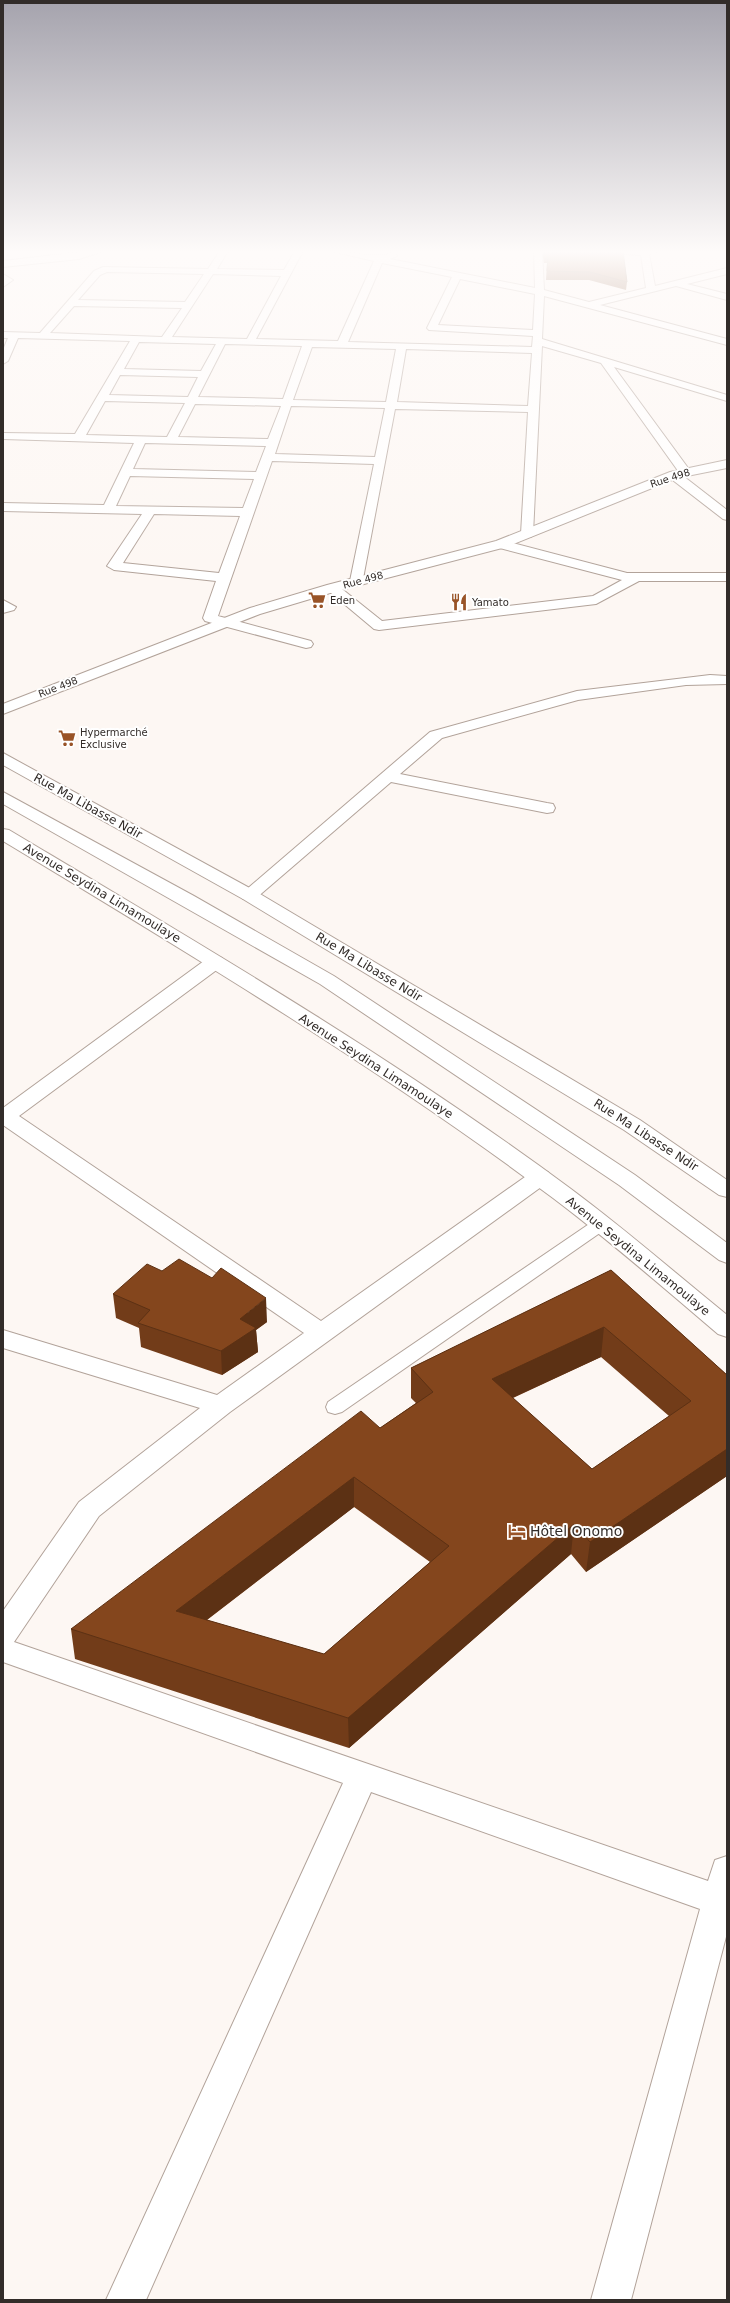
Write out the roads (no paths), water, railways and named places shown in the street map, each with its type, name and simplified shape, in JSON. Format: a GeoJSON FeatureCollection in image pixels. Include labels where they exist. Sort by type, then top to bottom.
{"type":"FeatureCollection","features":[{"type":"Feature","properties":{"kind":"main road"},"geometry":{"type":"LineString","coordinates":[[79,438],[125,358]]}},
{"type":"Feature","properties":{"kind":"main road"},"geometry":{"type":"LineString","coordinates":[[171,440],[213,358]]}},
{"type":"Feature","properties":{"kind":"main road"},"geometry":{"type":"LineString","coordinates":[[303,358],[210,618],[306,644]]}},
{"type":"Feature","properties":{"kind":"main road"},"geometry":{"type":"LineString","coordinates":[[357,581],[400,358]]}},
{"type":"Feature","properties":{"kind":"main road"},"geometry":{"type":"LineString","coordinates":[[527,534],[537,358]]}},
{"type":"Feature","properties":{"kind":"main road"},"geometry":{"type":"LineString","coordinates":[[596,358],[727,398]]}},
{"type":"Feature","properties":{"kind":"main road"},"geometry":{"type":"LineString","coordinates":[[604,361],[679,474],[727,516]]}},
{"type":"Feature","properties":{"kind":"main road"},"geometry":{"type":"LineString","coordinates":[[117,372],[205,374]]}},
{"type":"Feature","properties":{"kind":"main road"},"geometry":{"type":"LineString","coordinates":[[102,398],[534,409]]}},
{"type":"Feature","properties":{"kind":"main road"},"geometry":{"type":"LineString","coordinates":[[3,436],[273,443]]}},
{"type":"Feature","properties":{"kind":"main road"},"geometry":{"type":"LineString","coordinates":[[108,509],[140,440]]}},
{"type":"Feature","properties":{"kind":"main road"},"geometry":{"type":"LineString","coordinates":[[268,457],[380,460]]}},
{"type":"Feature","properties":{"kind":"main road","name":"Rue 498"},"geometry":{"type":"LineString","coordinates":[[3,709],[225,621],[357,581],[501,544],[679,474],[727,464]]}},
{"type":"Feature","properties":{"kind":"main road"},"geometry":{"type":"LineString","coordinates":[[125,472],[261,476]]}},
{"type":"Feature","properties":{"kind":"main road"},"geometry":{"type":"LineString","coordinates":[[3,507],[248,512]]}},
{"type":"Feature","properties":{"kind":"main road"},"geometry":{"type":"LineString","coordinates":[[150,510],[114,566],[224,578]]}},
{"type":"Feature","properties":{"kind":"main road"},"geometry":{"type":"LineString","coordinates":[[501,544],[627,577],[727,577]]}},
{"type":"Feature","properties":{"kind":"main road"},"geometry":{"type":"LineString","coordinates":[[332,588],[379,626],[596,600],[636,577]]}},
{"type":"Feature","properties":{"kind":"main road"},"geometry":{"type":"LineString","coordinates":[[3,604],[9,607],[3,609]]}},
{"type":"Feature","properties":{"kind":"main road"},"geometry":{"type":"LineString","coordinates":[[249,895],[429,740],[446,731],[577,696],[686,681],[710,679],[727,680]]}},
{"type":"Feature","properties":{"kind":"main road","name":"Rue Ma Libasse Ndir"},"geometry":{"type":"LineString","coordinates":[[3,758],[249,895],[632,1125],[727,1190]]}},
{"type":"Feature","properties":{"kind":"main road"},"geometry":{"type":"LineString","coordinates":[[387,776],[547,808]]}},
{"type":"Feature","properties":{"kind":"main road"},"geometry":{"type":"LineString","coordinates":[[3,797],[188,900],[327,980],[628,1180],[727,1255]]}},
{"type":"Feature","properties":{"kind":"main road","name":"Avenue Seydina Limamoulaye"},"geometry":{"type":"LineString","coordinates":[[3,834],[215,962],[334,1037],[540,1177],[601,1224],[727,1328]]}},
{"type":"Feature","properties":{"kind":"main road"},"geometry":{"type":"LineString","coordinates":[[215,962],[4,1117],[321,1333]]}},
{"type":"Feature","properties":{"kind":"main road"},"geometry":{"type":"LineString","coordinates":[[3,1634],[89,1509],[221,1405],[540,1177]]}},
{"type":"Feature","properties":{"kind":"main road"},"geometry":{"type":"LineString","coordinates":[[3,1340],[221,1405]]}},
{"type":"Feature","properties":{"kind":"main road"},"geometry":{"type":"LineString","coordinates":[[3,1650],[362,1776],[723,1886],[611,2300]]}},
{"type":"Feature","properties":{"kind":"main road"},"geometry":{"type":"LineString","coordinates":[[126,2300],[362,1776]]}},
{"type":"Feature","properties":{"kind":"lane"},"geometry":{"type":"LineString","coordinates":[[335,1408],[601,1224]]}},
{"type":"Feature","properties":{"kind":"place","name":"Eden"},"geometry":{"type":"Point","coordinates":[317,600]}},
{"type":"Feature","properties":{"kind":"place","name":"Yamato"},"geometry":{"type":"Point","coordinates":[459,602]}},
{"type":"Feature","properties":{"kind":"place","name":"Hypermarché Exclusive"},"geometry":{"type":"Point","coordinates":[67,738]}},
{"type":"Feature","properties":{"kind":"place","name":"Hôtel Onomo"},"geometry":{"type":"Point","coordinates":[517,1531]}}]}
